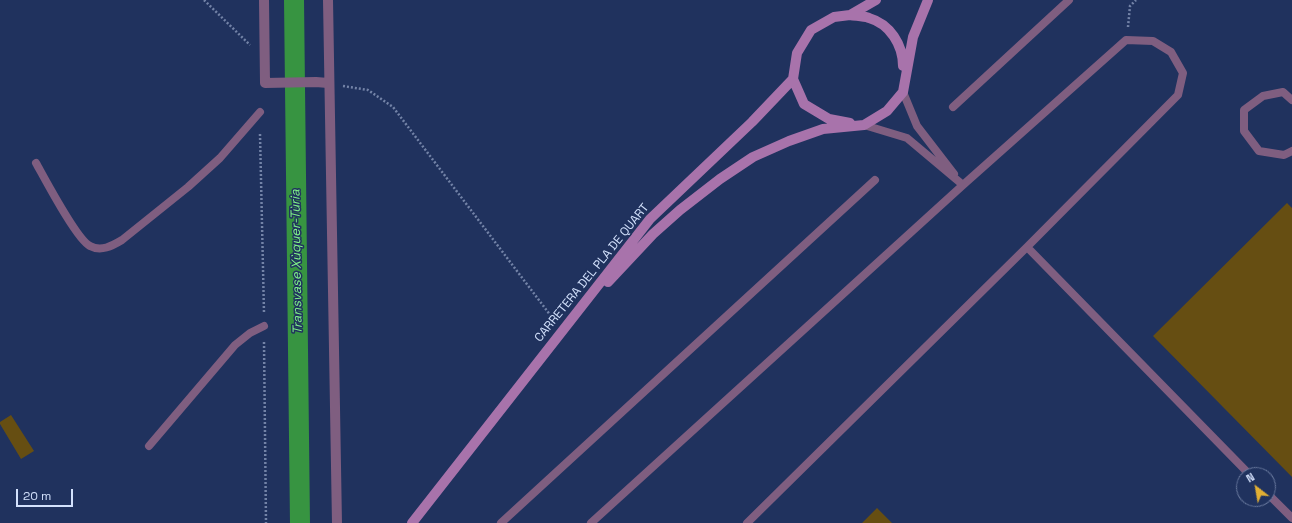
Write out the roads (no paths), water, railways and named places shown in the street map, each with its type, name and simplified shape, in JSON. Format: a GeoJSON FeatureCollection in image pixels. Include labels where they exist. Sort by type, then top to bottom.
{"type":"FeatureCollection","features":[{"type":"Feature","properties":{"kind":"main road"},"geometry":{"type":"LineString","coordinates":[[850,15],[876,0]]}},
{"type":"Feature","properties":{"kind":"main road"},"geometry":{"type":"LineString","coordinates":[[562,332],[653,234],[680,210],[720,179],[753,157],[788,141],[823,129],[864,125],[887,110],[903,92],[913,37],[928,0]]}},
{"type":"Feature","properties":{"kind":"main road"},"geometry":{"type":"LineString","coordinates":[[864,125],[828,119],[804,104],[793,79],[797,53],[810,30],[834,18],[850,15],[869,17],[881,23],[895,37],[903,56],[903,92]]}},
{"type":"Feature","properties":{"kind":"main road","name":"CARRETERA DEL PLA DE QUART"},"geometry":{"type":"LineString","coordinates":[[412,523],[650,219],[752,122],[793,79]]}},
{"type":"Feature","properties":{"kind":"street"},"geometry":{"type":"LineString","coordinates":[[264,0],[265,83],[316,82],[328,84]]}},
{"type":"Feature","properties":{"kind":"street"},"geometry":{"type":"LineString","coordinates":[[328,0],[328,84],[337,523]]}},
{"type":"Feature","properties":{"kind":"lane"},"geometry":{"type":"LineString","coordinates":[[953,107],[1069,0]]}},
{"type":"Feature","properties":{"kind":"lane"},"geometry":{"type":"LineString","coordinates":[[591,523],[963,185],[1126,40],[1153,41],[1170,52],[1183,74],[1178,95],[747,523]]}},
{"type":"Feature","properties":{"kind":"lane"},"geometry":{"type":"LineString","coordinates":[[903,92],[917,126],[963,185]]}},
{"type":"Feature","properties":{"kind":"lane"},"geometry":{"type":"LineString","coordinates":[[1292,100],[1284,92],[1263,96],[1244,110],[1244,131],[1259,151],[1284,155],[1292,152]]}},
{"type":"Feature","properties":{"kind":"lane"},"geometry":{"type":"LineString","coordinates":[[36,163],[79,236],[89,246],[99,249],[110,247],[122,240],[188,187],[220,158],[260,112]]}},
{"type":"Feature","properties":{"kind":"lane"},"geometry":{"type":"LineString","coordinates":[[864,125],[907,138],[963,185]]}},
{"type":"Feature","properties":{"kind":"lane"},"geometry":{"type":"LineString","coordinates":[[501,523],[875,180]]}},
{"type":"Feature","properties":{"kind":"lane"},"geometry":{"type":"LineString","coordinates":[[1027,246],[1242,467]]}},
{"type":"Feature","properties":{"kind":"lane"},"geometry":{"type":"LineString","coordinates":[[148,446],[235,345],[250,333],[264,326]]}},
{"type":"Feature","properties":{"kind":"lane"},"geometry":{"type":"LineString","coordinates":[[1276,502],[1292,518]]}},
{"type":"Feature","properties":{"kind":"waterway","name":"Transvase Xùquer-Tùria"},"geometry":{"type":"LineString","coordinates":[[294,0],[300,523]]}}]}
